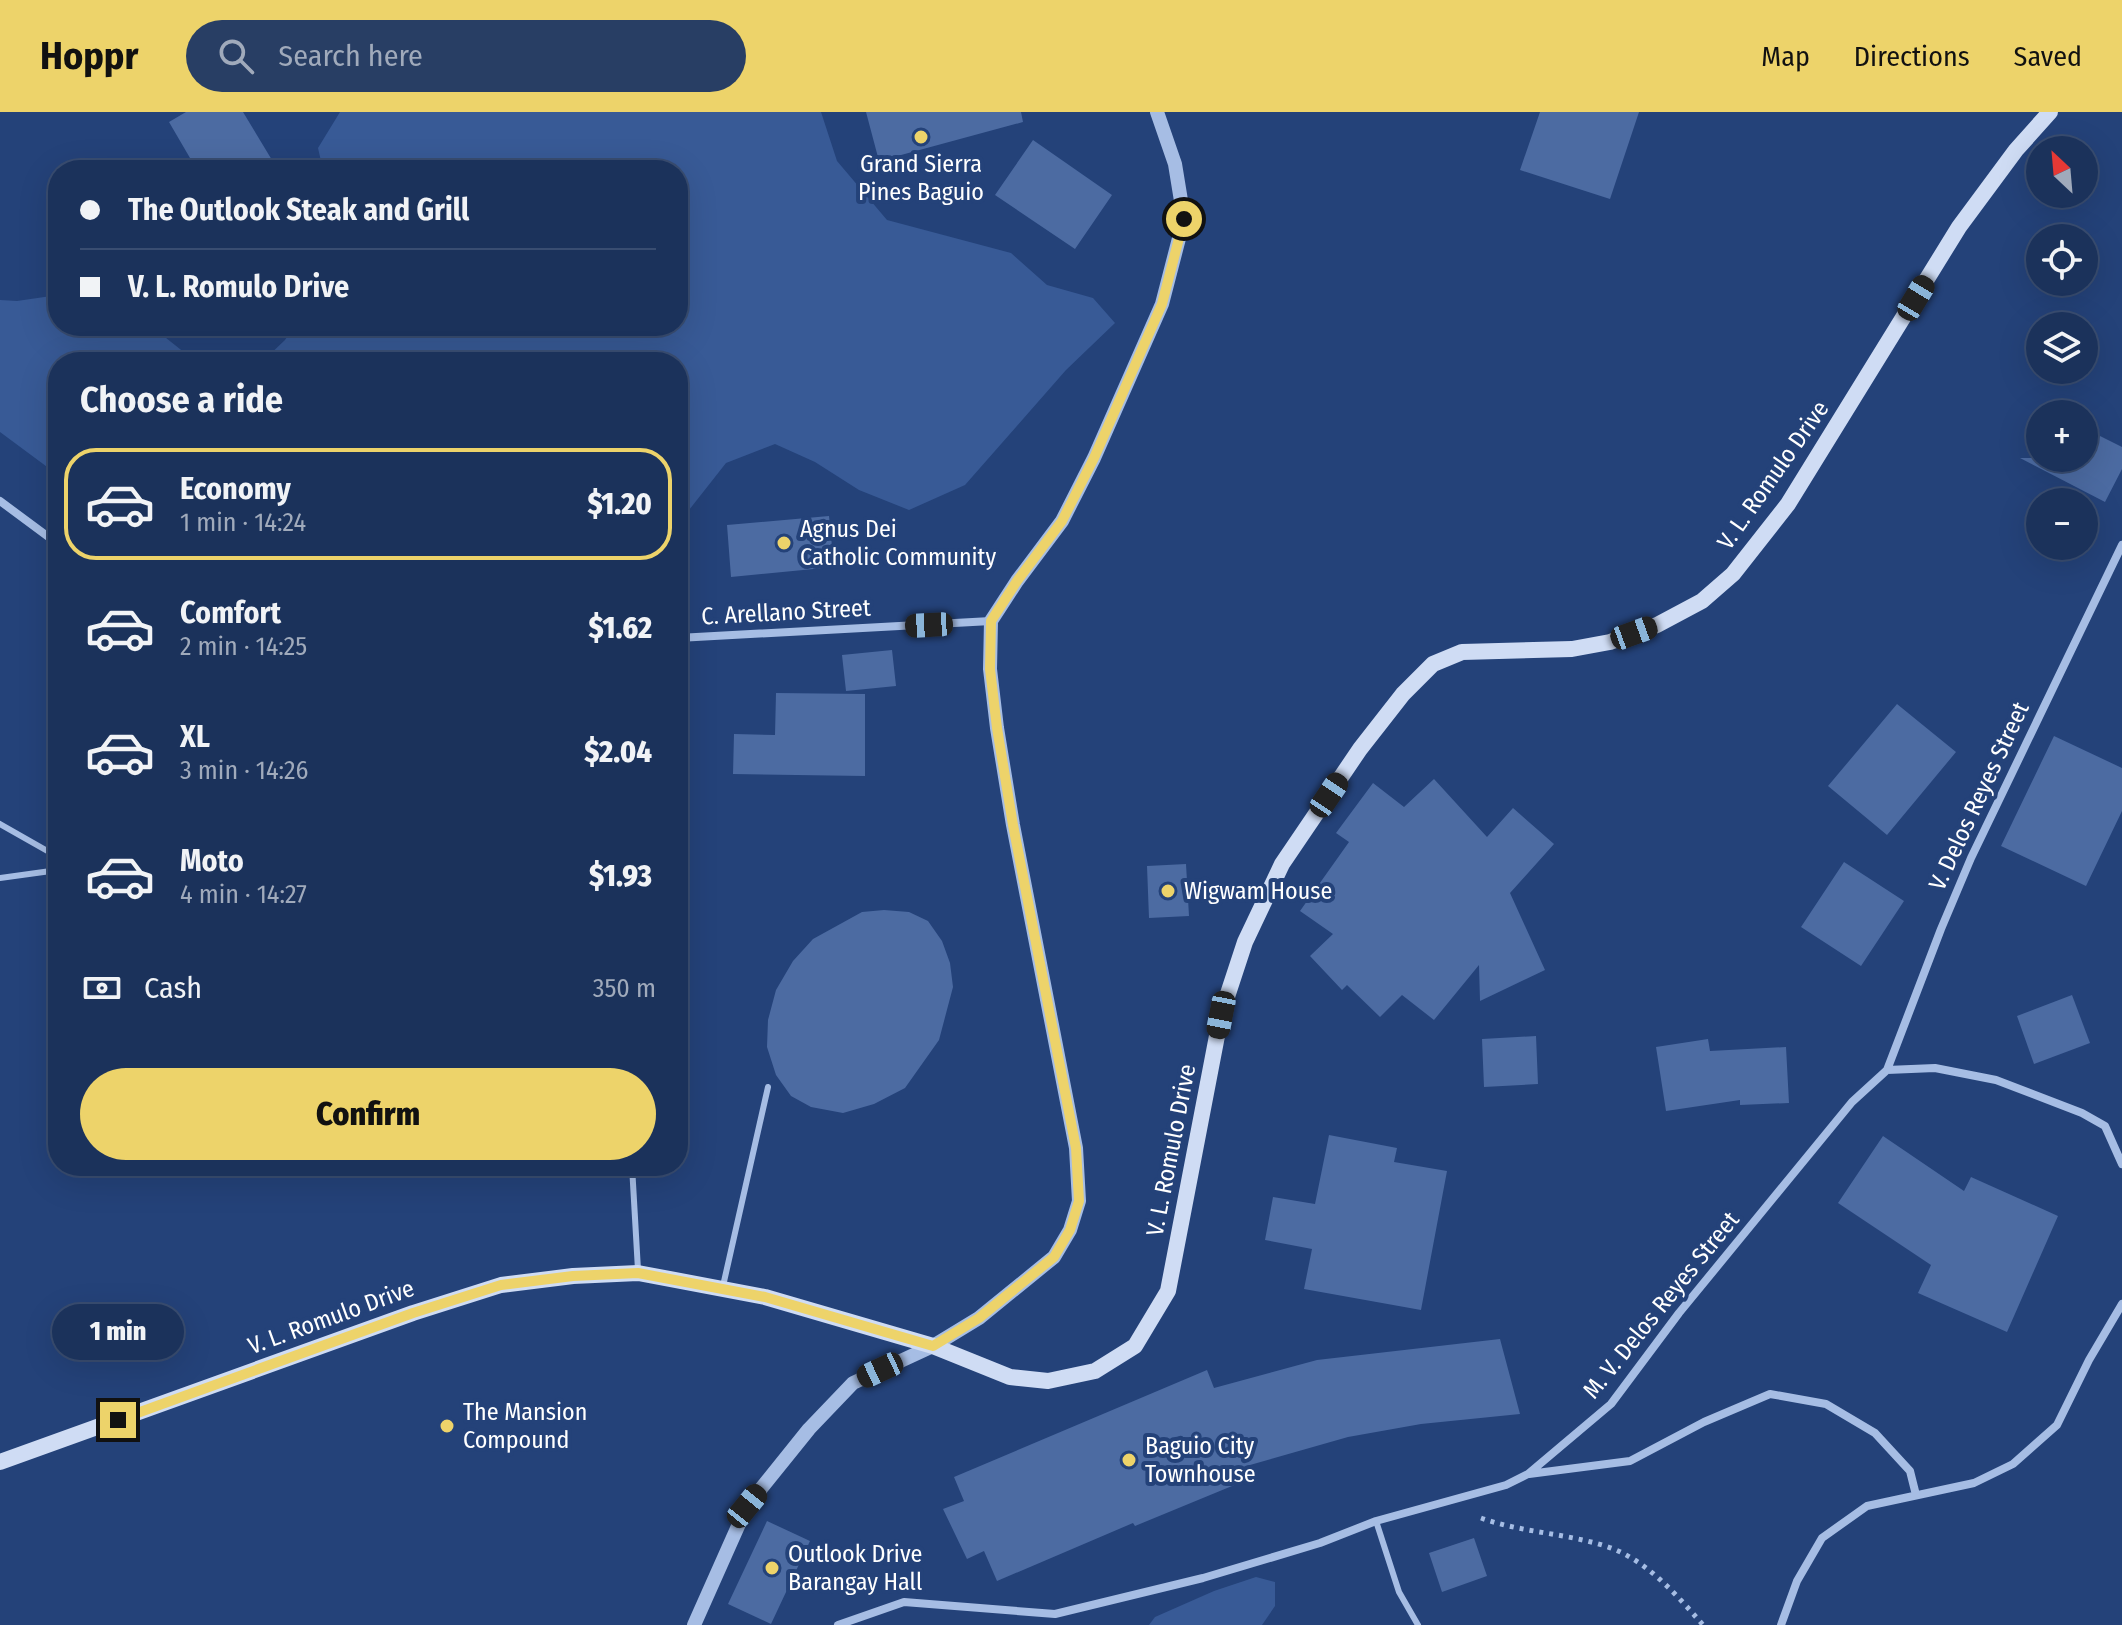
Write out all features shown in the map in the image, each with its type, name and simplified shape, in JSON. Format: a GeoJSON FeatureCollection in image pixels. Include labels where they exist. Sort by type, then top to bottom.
{"type":"FeatureCollection","features":[{"type":"Feature","properties":{"kind":"main road","name":"V. L. Romulo Drive"},"geometry":{"type":"LineString","coordinates":[[0,1462],[398,1318],[501,1285],[573,1276],[638,1273],[765,1297],[933,1346],[1010,1377],[1048,1381],[1095,1371],[1135,1346],[1168,1291],[1221,1015],[1245,942],[1282,864],[1360,749],[1403,694],[1433,664],[1462,652],[1572,649],[1610,642],[1657,625],[1702,601],[1733,574],[1788,504],[1959,227],[2016,150],[2050,112]]}},
{"type":"Feature","properties":{"kind":"street"},"geometry":{"type":"LineString","coordinates":[[694,1625],[747,1506],[809,1429],[853,1383],[933,1346],[979,1318],[1054,1257],[1070,1230],[1079,1201],[1076,1148],[997,728],[990,669],[991,621],[1062,521],[1094,458],[1162,304],[1184,219],[1175,164],[1157,112]]}},
{"type":"Feature","properties":{"kind":"street"},"geometry":{"type":"LineString","coordinates":[[0,501],[48,537]]}},
{"type":"Feature","properties":{"kind":"street","name":"V. Delos Reyes Street"},"geometry":{"type":"LineString","coordinates":[[1887,1070],[1971,858],[2122,545]]}},
{"type":"Feature","properties":{"kind":"street","name":"C. Arellano Street"},"geometry":{"type":"LineString","coordinates":[[688,637],[991,621]]}},
{"type":"Feature","properties":{"kind":"street"},"geometry":{"type":"LineString","coordinates":[[1887,1070],[1935,1068],[1996,1080],[2082,1113],[2105,1126],[2122,1164]]}},
{"type":"Feature","properties":{"kind":"street","name":"M. V. Delos Reyes Street"},"geometry":{"type":"LineString","coordinates":[[838,1625],[904,1602],[1055,1614],[1203,1578],[1320,1543],[1376,1521],[1506,1485],[1528,1474],[1611,1404],[1679,1313],[1852,1102],[1887,1070]]}},
{"type":"Feature","properties":{"kind":"street"},"geometry":{"type":"LineString","coordinates":[[1781,1625],[1797,1581],[1822,1538],[1867,1506],[1974,1483],[2013,1464],[2057,1425],[2089,1360],[2122,1304]]}},
{"type":"Feature","properties":{"kind":"street"},"geometry":{"type":"LineString","coordinates":[[1528,1474],[1630,1461],[1704,1422],[1770,1394],[1826,1404],[1875,1433],[1910,1471],[1916,1495]]}},
{"type":"Feature","properties":{"kind":"lane"},"geometry":{"type":"LineString","coordinates":[[0,824],[48,851]]}},
{"type":"Feature","properties":{"kind":"lane"},"geometry":{"type":"LineString","coordinates":[[0,878],[48,871]]}},
{"type":"Feature","properties":{"kind":"lane"},"geometry":{"type":"LineString","coordinates":[[723,1289],[768,1087]]}},
{"type":"Feature","properties":{"kind":"lane"},"geometry":{"type":"LineString","coordinates":[[633,1176],[638,1273]]}},
{"type":"Feature","properties":{"kind":"lane"},"geometry":{"type":"LineString","coordinates":[[1376,1521],[1399,1592],[1418,1625]]}},
{"type":"Feature","properties":{"kind":"path"},"geometry":{"type":"LineString","coordinates":[[1438,1502],[1506,1527],[1604,1545],[1643,1566],[1666,1584],[1703,1625]]}},
{"type":"Feature","properties":{"kind":"shaded area"},"geometry":{"type":"Polygon","coordinates":[[[340,112],[821,112],[837,161],[887,220],[1011,253],[1047,285],[1093,298],[1115,323],[1066,370],[965,485],[909,510],[859,490],[815,462],[775,444],[726,463],[688,511],[688,352],[272,352],[288,336],[688,336],[688,160],[321,160],[318,148],[340,112]]]}},
{"type":"Feature","properties":{"kind":"shaded area"},"geometry":{"type":"Polygon","coordinates":[[[48,296],[48,336],[164,336],[184,352],[48,352],[48,468],[0,432],[0,300],[48,296]]]}},
{"type":"Feature","properties":{"kind":"shaded area"},"geometry":{"type":"Polygon","coordinates":[[[1256,1577],[1275,1582],[1275,1606],[1262,1625],[1149,1625],[1155,1617],[1214,1591],[1256,1577]]]}},
{"type":"Feature","properties":{"kind":"building"},"geometry":{"type":"Polygon","coordinates":[[[186,112],[243,112],[272,160],[191,160],[169,122],[186,112]]]}},
{"type":"Feature","properties":{"kind":"building","name":"Grand Sierra Pines Baguio"},"geometry":{"type":"Polygon","coordinates":[[[866,112],[1021,112],[1023,122],[879,161],[866,112]]]}},
{"type":"Feature","properties":{"kind":"building"},"geometry":{"type":"Polygon","coordinates":[[[1540,112],[1639,112],[1610,199],[1520,170],[1540,112]]]}},
{"type":"Feature","properties":{"kind":"building"},"geometry":{"type":"Polygon","coordinates":[[[1033,140],[1112,195],[1075,249],[995,195],[1033,140]]]}},
{"type":"Feature","properties":{"kind":"building"},"geometry":{"type":"Polygon","coordinates":[[[2098,435],[2122,447],[2122,469],[2105,502],[2098,498],[2098,488],[2078,488],[2047,472],[2098,472],[2098,435]]]}},
{"type":"Feature","properties":{"kind":"building"},"geometry":{"type":"Polygon","coordinates":[[[829,516],[834,567],[731,577],[727,525],[829,516]]]}},
{"type":"Feature","properties":{"kind":"building"},"geometry":{"type":"Polygon","coordinates":[[[892,650],[896,686],[846,691],[842,655],[892,650]]]}},
{"type":"Feature","properties":{"kind":"building"},"geometry":{"type":"Polygon","coordinates":[[[776,693],[865,694],[865,776],[733,774],[734,734],[775,735],[776,693]]]}},
{"type":"Feature","properties":{"kind":"building"},"geometry":{"type":"Polygon","coordinates":[[[1897,704],[1956,752],[1887,835],[1828,786],[1897,704]]]}},
{"type":"Feature","properties":{"kind":"building"},"geometry":{"type":"Polygon","coordinates":[[[2054,736],[2122,768],[2122,811],[2086,886],[2001,846],[2054,736]]]}},
{"type":"Feature","properties":{"kind":"building"},"geometry":{"type":"Polygon","coordinates":[[[1434,779],[1487,837],[1513,808],[1554,844],[1510,893],[1545,970],[1480,1001],[1479,965],[1434,1020],[1402,995],[1380,1017],[1347,985],[1342,990],[1310,956],[1333,934],[1300,911],[1349,842],[1336,833],[1373,783],[1404,807],[1434,779]]]}},
{"type":"Feature","properties":{"kind":"building"},"geometry":{"type":"Polygon","coordinates":[[[1844,862],[1904,901],[1861,966],[1801,927],[1844,862]]]}},
{"type":"Feature","properties":{"kind":"building","name":"Wigwam House"},"geometry":{"type":"Polygon","coordinates":[[[1186,864],[1189,916],[1149,918],[1147,866],[1186,864]]]}},
{"type":"Feature","properties":{"kind":"building"},"geometry":{"type":"Polygon","coordinates":[[[862,912],[909,912],[928,921],[942,941],[950,963],[953,987],[939,1040],[905,1088],[874,1104],[843,1113],[811,1107],[791,1096],[776,1075],[767,1047],[768,1020],[776,990],[793,961],[813,939],[862,912]]]}},
{"type":"Feature","properties":{"kind":"building"},"geometry":{"type":"Polygon","coordinates":[[[2072,995],[2090,1043],[2034,1064],[2017,1016],[2072,995]]]}},
{"type":"Feature","properties":{"kind":"building"},"geometry":{"type":"Polygon","coordinates":[[[1536,1036],[1538,1084],[1484,1087],[1482,1039],[1536,1036]]]}},
{"type":"Feature","properties":{"kind":"building"},"geometry":{"type":"Polygon","coordinates":[[[1708,1039],[1710,1051],[1786,1047],[1789,1103],[1740,1105],[1740,1100],[1666,1111],[1656,1047],[1708,1039]]]}},
{"type":"Feature","properties":{"kind":"building"},"geometry":{"type":"Polygon","coordinates":[[[1329,1135],[1397,1148],[1394,1162],[1447,1171],[1421,1310],[1304,1289],[1312,1249],[1265,1240],[1273,1197],[1315,1204],[1329,1135]]]}},
{"type":"Feature","properties":{"kind":"building"},"geometry":{"type":"Polygon","coordinates":[[[1883,1136],[1964,1191],[1971,1177],[2058,1216],[2007,1332],[1918,1293],[1931,1265],[1838,1203],[1883,1136]]]}},
{"type":"Feature","properties":{"kind":"building","name":"Baguio City Townhouse"},"geometry":{"type":"Polygon","coordinates":[[[1500,1339],[1520,1414],[1421,1424],[1348,1437],[1243,1467],[1249,1479],[1135,1526],[1133,1523],[997,1581],[984,1551],[967,1559],[943,1509],[964,1501],[954,1477],[1207,1370],[1214,1388],[1317,1360],[1500,1339]]]}},
{"type":"Feature","properties":{"kind":"building"},"geometry":{"type":"Polygon","coordinates":[[[767,1521],[810,1541],[771,1624],[728,1604],[767,1521]]]}},
{"type":"Feature","properties":{"kind":"building"},"geometry":{"type":"Polygon","coordinates":[[[1474,1538],[1487,1576],[1442,1592],[1429,1553],[1474,1538]]]}},
{"type":"Feature","properties":{"kind":"place","name":"Grand Sierra Pines Baguio"},"geometry":{"type":"Point","coordinates":[921,137]}},
{"type":"Feature","properties":{"kind":"place","name":"Agnus Dei Catholic Community"},"geometry":{"type":"Point","coordinates":[784,543]}},
{"type":"Feature","properties":{"kind":"place","name":"Wigwam House"},"geometry":{"type":"Point","coordinates":[1168,891]}},
{"type":"Feature","properties":{"kind":"place","name":"The Mansion Compound"},"geometry":{"type":"Point","coordinates":[447,1426]}},
{"type":"Feature","properties":{"kind":"place","name":"Baguio City Townhouse"},"geometry":{"type":"Point","coordinates":[1129,1460]}},
{"type":"Feature","properties":{"kind":"place","name":"Outlook Drive Barangay Hall"},"geometry":{"type":"Point","coordinates":[772,1568]}},
{"type":"Feature","properties":{"kind":"route"},"geometry":{"type":"LineString","coordinates":[[118,1420],[413,1313],[501,1285],[573,1276],[638,1273],[765,1297],[933,1346],[979,1318],[1054,1257],[1070,1230],[1079,1201],[1076,1148],[997,728],[990,669],[991,621],[1062,521],[1094,458],[1162,304],[1184,219]]}}]}
